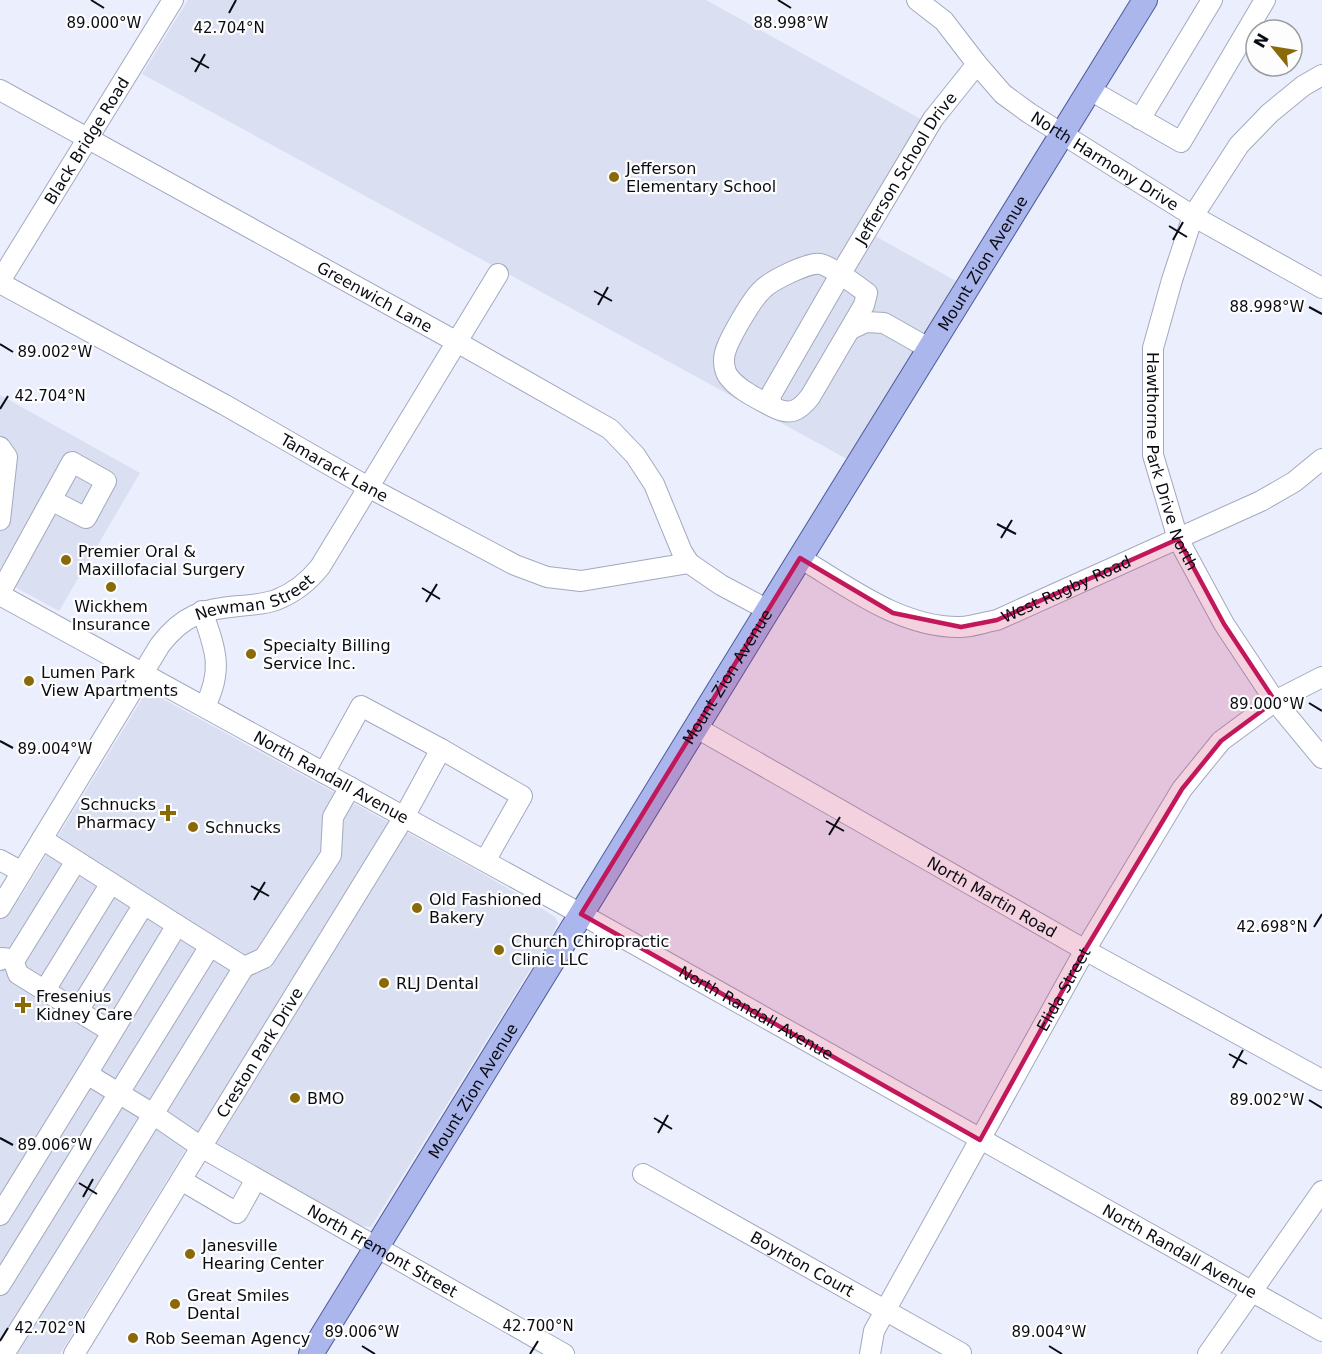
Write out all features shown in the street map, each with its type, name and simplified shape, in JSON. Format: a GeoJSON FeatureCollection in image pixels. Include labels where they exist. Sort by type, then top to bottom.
{"type":"FeatureCollection","features":[{"type":"Feature","properties":{"kind":"main road","name":"Mount Zion Avenue"},"geometry":{"type":"LineString","coordinates":[[311,1354],[1145,0]]}},
{"type":"Feature","properties":{"kind":"street","name":"Black Bridge Road"},"geometry":{"type":"LineString","coordinates":[[0,282],[173,0]]}},
{"type":"Feature","properties":{"kind":"street","name":"North Harmony Drive"},"geometry":{"type":"LineString","coordinates":[[917,0],[944,21],[1003,94],[1063,135],[1193,216],[1322,288]]}},
{"type":"Feature","properties":{"kind":"street"},"geometry":{"type":"LineString","coordinates":[[1140,118],[1212,0]]}},
{"type":"Feature","properties":{"kind":"street"},"geometry":{"type":"LineString","coordinates":[[1090,90],[1181,142],[1265,0]]}},
{"type":"Feature","properties":{"kind":"street","name":"Jefferson School Drive"},"geometry":{"type":"LineString","coordinates":[[773,407],[770,398],[772,393],[840,275],[933,119],[977,64]]}},
{"type":"Feature","properties":{"kind":"street","name":"Hawthorne Park Drive North"},"geometry":{"type":"LineString","coordinates":[[1322,75],[1303,86],[1270,113],[1239,146],[1193,216],[1153,348],[1153,455],[1178,538],[1224,624],[1275,701],[1322,758]]}},
{"type":"Feature","properties":{"kind":"street","name":"Greenwich Lane"},"geometry":{"type":"LineString","coordinates":[[0,90],[610,429],[635,455],[654,484],[682,552],[690,563]]}},
{"type":"Feature","properties":{"kind":"street"},"geometry":{"type":"LineString","coordinates":[[814,264],[822,264],[861,288],[868,296],[851,329],[804,404],[798,409],[783,413],[740,388],[727,375],[724,355],[728,344],[762,289],[814,264]]}},
{"type":"Feature","properties":{"kind":"street","name":"Newman Street"},"geometry":{"type":"LineString","coordinates":[[0,908],[143,672],[170,632],[187,618],[202,611],[274,600],[294,591],[309,580],[320,567],[498,274]]}},
{"type":"Feature","properties":{"kind":"street","name":"Tamarack Lane"},"geometry":{"type":"LineString","coordinates":[[0,282],[225,405],[368,487],[515,565],[547,577],[581,581],[690,563]]}},
{"type":"Feature","properties":{"kind":"street"},"geometry":{"type":"LineString","coordinates":[[851,329],[866,322],[876,321],[891,326],[930,349]]}},
{"type":"Feature","properties":{"kind":"street"},"geometry":{"type":"LineString","coordinates":[[0,447],[7,456],[0,520]]}},
{"type":"Feature","properties":{"kind":"street","name":"West Rugby Road"},"geometry":{"type":"LineString","coordinates":[[800,558],[893,613],[925,623],[961,627],[996,620],[1262,501],[1294,482],[1322,459]]}},
{"type":"Feature","properties":{"kind":"street"},"geometry":{"type":"LineString","coordinates":[[0,594],[51,500]]}},
{"type":"Feature","properties":{"kind":"street"},"geometry":{"type":"LineString","coordinates":[[690,563],[721,585],[768,610]]}},
{"type":"Feature","properties":{"kind":"street","name":"North Randall Avenue"},"geometry":{"type":"LineString","coordinates":[[0,594],[485,861],[1322,1331]]}},
{"type":"Feature","properties":{"kind":"street"},"geometry":{"type":"LineString","coordinates":[[202,611],[215,646],[216,667],[215,688],[205,706]]}},
{"type":"Feature","properties":{"kind":"street","name":"Elida Street"},"geometry":{"type":"LineString","coordinates":[[870,1354],[874,1331],[885,1311],[1085,950],[1182,789],[1221,741],[1275,701],[1322,678]]}},
{"type":"Feature","properties":{"kind":"street"},"geometry":{"type":"LineString","coordinates":[[324,773],[361,706],[441,749],[522,796],[485,861]]}},
{"type":"Feature","properties":{"kind":"street","name":"North Martin Road"},"geometry":{"type":"LineString","coordinates":[[697,728],[1085,950],[1322,1080]]}},
{"type":"Feature","properties":{"kind":"street","name":"Creston Park Drive"},"geometry":{"type":"LineString","coordinates":[[74,1354],[404,817],[441,749]]}},
{"type":"Feature","properties":{"kind":"street"},"geometry":{"type":"LineString","coordinates":[[4,1354],[244,966],[264,958],[331,855],[333,818],[350,787]]}},
{"type":"Feature","properties":{"kind":"street"},"geometry":{"type":"LineString","coordinates":[[42,839],[244,966]]}},
{"type":"Feature","properties":{"kind":"street"},"geometry":{"type":"LineString","coordinates":[[0,860],[22,872]]}},
{"type":"Feature","properties":{"kind":"street"},"geometry":{"type":"LineString","coordinates":[[76,861],[7,961],[18,974],[112,1032]]}},
{"type":"Feature","properties":{"kind":"street"},"geometry":{"type":"LineString","coordinates":[[45,990],[111,883]]}},
{"type":"Feature","properties":{"kind":"street"},"geometry":{"type":"LineString","coordinates":[[78,1011],[144,904]]}},
{"type":"Feature","properties":{"kind":"street"},"geometry":{"type":"LineString","coordinates":[[0,1215],[177,925]]}},
{"type":"Feature","properties":{"kind":"street"},"geometry":{"type":"LineString","coordinates":[[0,1285],[210,946]]}},
{"type":"Feature","properties":{"kind":"street","name":"North Fremont Street"},"geometry":{"type":"LineString","coordinates":[[87,1074],[153,1114],[201,1147],[564,1354]]}},
{"type":"Feature","properties":{"kind":"street","name":"Boynton Court"},"geometry":{"type":"LineString","coordinates":[[643,1174],[961,1353]]}},
{"type":"Feature","properties":{"kind":"street"},"geometry":{"type":"LineString","coordinates":[[181,1180],[237,1213],[256,1179]]}},
{"type":"Feature","properties":{"kind":"street"},"geometry":{"type":"LineString","coordinates":[[1208,1354],[1322,1191]]}},
{"type":"Feature","properties":{"kind":"highlighted area"},"geometry":{"type":"Polygon","coordinates":[[[1178,539],[1224,624],[1275,701],[1221,741],[1182,789],[1085,950],[980,1140],[581,914],[800,558],[893,613],[961,627],[997,620],[1178,539]]]}},
{"type":"Feature","properties":{"kind":"shaded area","name":"Jefferson Elementary School"},"geometry":{"type":"Polygon","coordinates":[[[188,0],[706,0],[928,123],[866,231],[956,281],[847,459],[142,74],[188,0]]]}},
{"type":"Feature","properties":{"kind":"shaded area"},"geometry":{"type":"Polygon","coordinates":[[[0,395],[140,473],[59,611],[0,579],[0,395]]]}},
{"type":"Feature","properties":{"kind":"shaded area"},"geometry":{"type":"Polygon","coordinates":[[[147,694],[154,694],[485,875],[546,911],[555,917],[558,923],[371,1227],[361,1226],[196,1133],[60,1354],[0,1354],[0,888],[20,898],[147,694]]]}},
{"type":"Feature","properties":{"kind":"place","name":"Jefferson Elementary School"},"geometry":{"type":"Point","coordinates":[614,177]}},
{"type":"Feature","properties":{"kind":"place","name":"Premier Oral & Maxillofacial Surgery"},"geometry":{"type":"Point","coordinates":[66,560]}},
{"type":"Feature","properties":{"kind":"place","name":"Wickhem Insurance"},"geometry":{"type":"Point","coordinates":[111,587]}},
{"type":"Feature","properties":{"kind":"place","name":"Specialty Billing Service Inc."},"geometry":{"type":"Point","coordinates":[251,654]}},
{"type":"Feature","properties":{"kind":"place","name":"Lumen Park View Apartments"},"geometry":{"type":"Point","coordinates":[29,681]}},
{"type":"Feature","properties":{"kind":"place","name":"Schnucks Pharmacy"},"geometry":{"type":"Point","coordinates":[168,813]}},
{"type":"Feature","properties":{"kind":"place","name":"Schnucks"},"geometry":{"type":"Point","coordinates":[193,827]}},
{"type":"Feature","properties":{"kind":"place","name":"Old Fashioned Bakery"},"geometry":{"type":"Point","coordinates":[417,908]}},
{"type":"Feature","properties":{"kind":"place","name":"Church Chiropractic Clinic LLC"},"geometry":{"type":"Point","coordinates":[499,950]}},
{"type":"Feature","properties":{"kind":"place","name":"RLJ Dental"},"geometry":{"type":"Point","coordinates":[384,983]}},
{"type":"Feature","properties":{"kind":"place","name":"Fresenius Kidney Care"},"geometry":{"type":"Point","coordinates":[23,1005]}},
{"type":"Feature","properties":{"kind":"place","name":"BMO"},"geometry":{"type":"Point","coordinates":[295,1098]}},
{"type":"Feature","properties":{"kind":"place","name":"Janesville Hearing Center"},"geometry":{"type":"Point","coordinates":[190,1254]}},
{"type":"Feature","properties":{"kind":"place","name":"Great Smiles Dental"},"geometry":{"type":"Point","coordinates":[175,1304]}},
{"type":"Feature","properties":{"kind":"place","name":"Rob Seeman Agency"},"geometry":{"type":"Point","coordinates":[133,1338]}}]}
